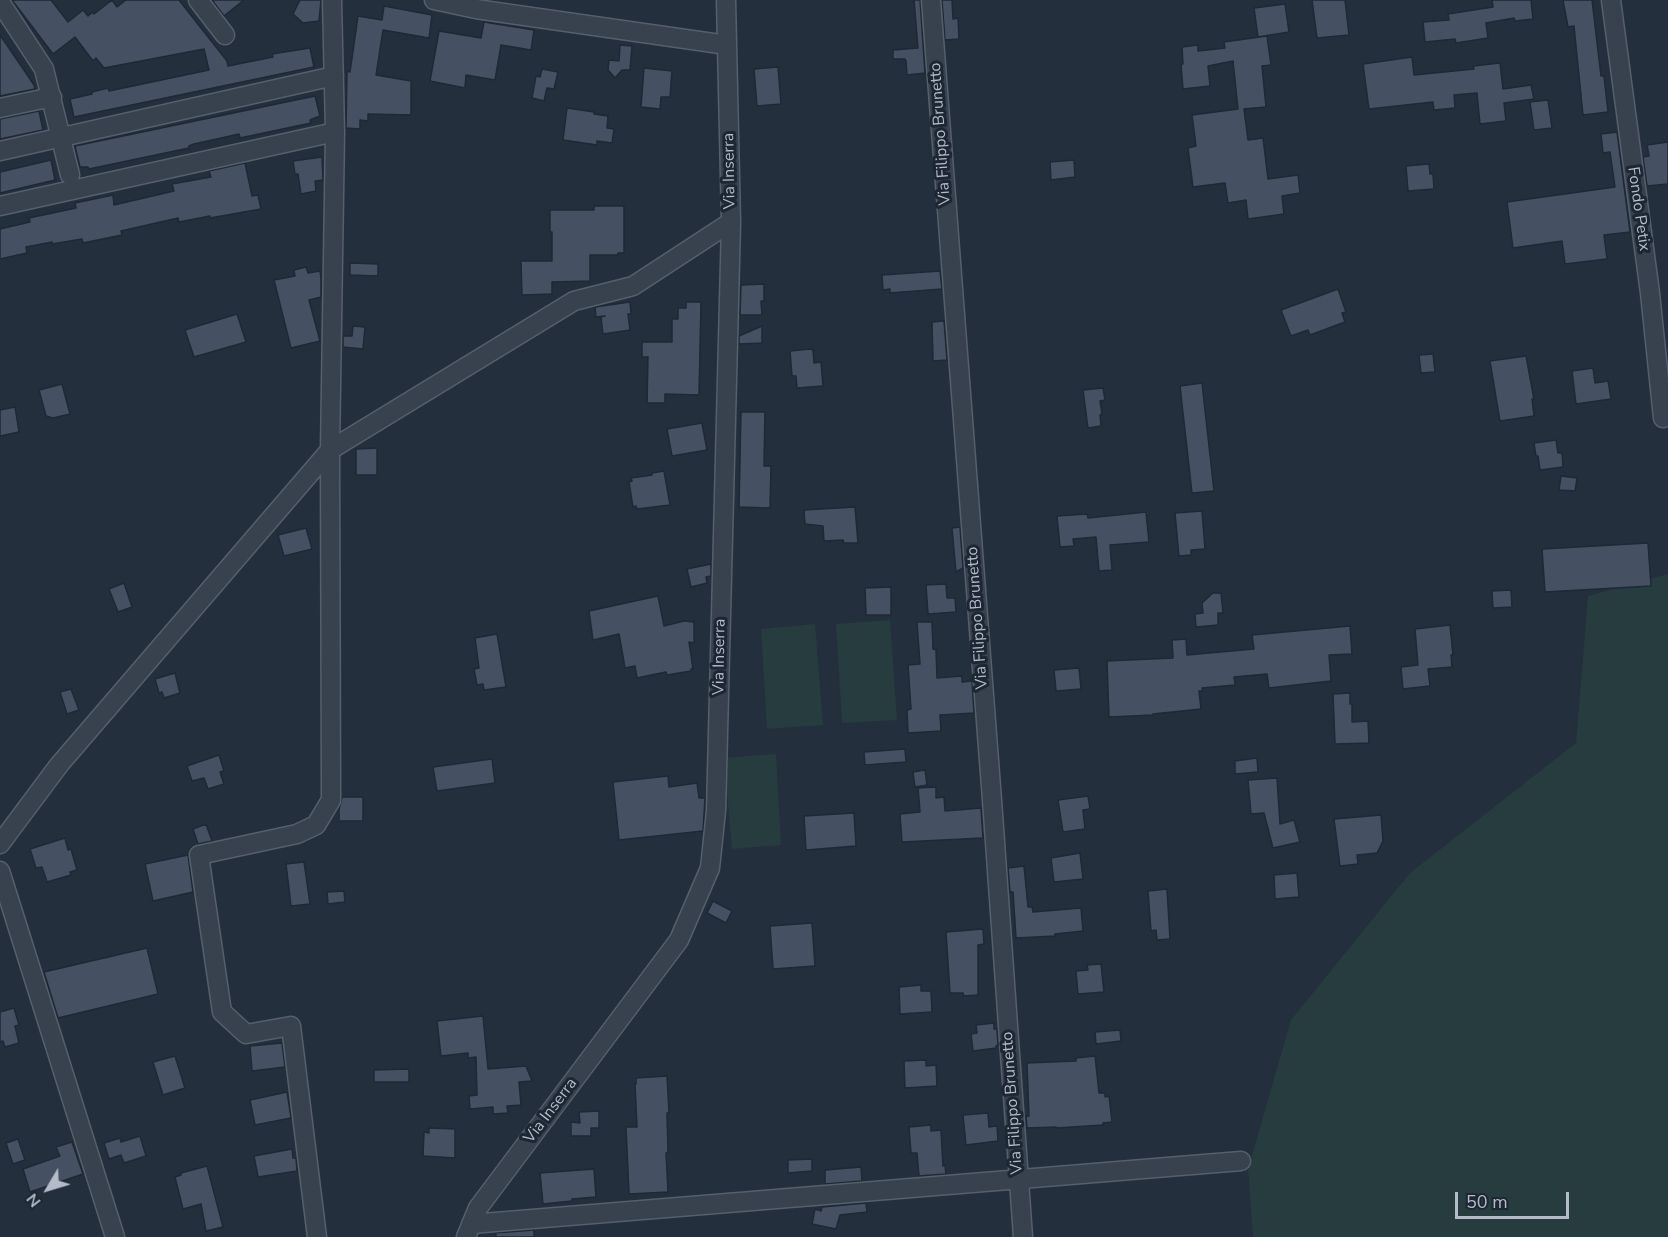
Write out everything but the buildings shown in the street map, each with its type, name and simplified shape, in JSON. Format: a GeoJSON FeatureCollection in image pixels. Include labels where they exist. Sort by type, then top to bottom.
{"type":"FeatureCollection","features":[{"type":"Feature","properties":{"kind":"street"},"geometry":{"type":"LineString","coordinates":[[198,0],[225,35]]}},
{"type":"Feature","properties":{"kind":"street"},"geometry":{"type":"LineString","coordinates":[[317,1237],[291,1026],[246,1034],[222,1012],[199,855],[297,834],[316,825],[331,800],[330,450],[335,132],[332,0]]}},
{"type":"Feature","properties":{"kind":"street"},"geometry":{"type":"LineString","coordinates":[[434,0],[476,9],[727,45]]}},
{"type":"Feature","properties":{"kind":"street","name":"Via Inserra"},"geometry":{"type":"LineString","coordinates":[[468,1230],[478,1208],[679,940],[710,868],[716,811],[731,222],[726,0]]}},
{"type":"Feature","properties":{"kind":"street","name":"Via Filippo Brunetto"},"geometry":{"type":"LineString","coordinates":[[931,0],[1023,1237]]}},
{"type":"Feature","properties":{"kind":"street","name":"Fondo Petix"},"geometry":{"type":"LineString","coordinates":[[1611,0],[1650,293],[1663,418]]}},
{"type":"Feature","properties":{"kind":"street"},"geometry":{"type":"LineString","coordinates":[[0,2],[44,69],[70,175]]}},
{"type":"Feature","properties":{"kind":"street"},"geometry":{"type":"LineString","coordinates":[[0,151],[334,76]]}},
{"type":"Feature","properties":{"kind":"street"},"geometry":{"type":"LineString","coordinates":[[0,108],[52,97]]}},
{"type":"Feature","properties":{"kind":"street"},"geometry":{"type":"LineString","coordinates":[[0,206],[335,132]]}},
{"type":"Feature","properties":{"kind":"street"},"geometry":{"type":"LineString","coordinates":[[0,844],[59,765],[330,450],[574,302],[633,286],[731,222]]}},
{"type":"Feature","properties":{"kind":"street"},"geometry":{"type":"LineString","coordinates":[[0,871],[115,1237]]}},
{"type":"Feature","properties":{"kind":"street"},"geometry":{"type":"LineString","coordinates":[[468,1230],[1018,1179],[1241,1161]]}},
{"type":"Feature","properties":{"kind":"green space"},"geometry":{"type":"Polygon","coordinates":[[[1668,574],[1668,1237],[1253,1237],[1248,1169],[1291,1020],[1410,873],[1576,743],[1588,596],[1668,574]]]}},
{"type":"Feature","properties":{"kind":"green space"},"geometry":{"type":"Polygon","coordinates":[[[890,620],[897,720],[842,723],[836,624],[890,620]]]}},
{"type":"Feature","properties":{"kind":"green space"},"geometry":{"type":"Polygon","coordinates":[[[815,624],[823,725],[767,729],[761,629],[815,624]]]}},
{"type":"Feature","properties":{"kind":"green space"},"geometry":{"type":"Polygon","coordinates":[[[776,754],[781,845],[732,849],[724,758],[776,754]]]}}]}
